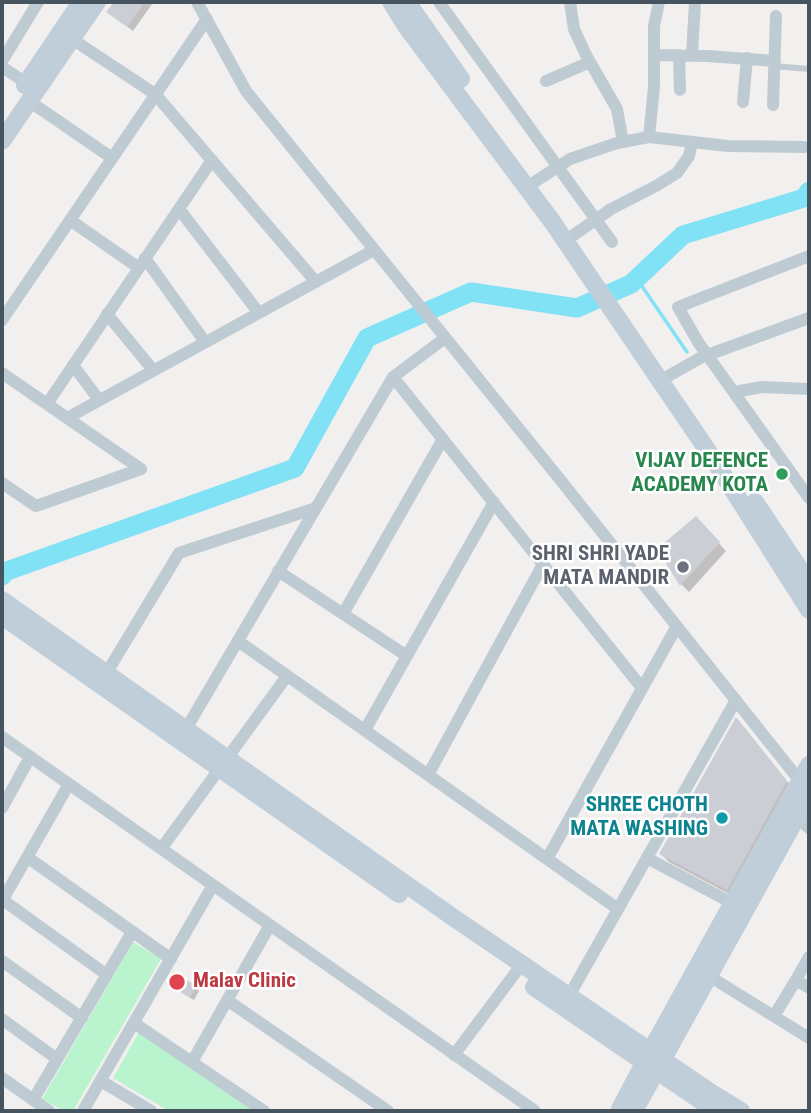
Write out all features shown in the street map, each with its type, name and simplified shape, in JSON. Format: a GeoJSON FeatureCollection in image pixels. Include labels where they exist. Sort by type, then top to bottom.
{"type":"FeatureCollection","features":[{"type":"Feature","properties":{"kind":"street"},"geometry":{"type":"LineString","coordinates":[[2,61],[38,2]]}},
{"type":"Feature","properties":{"kind":"street"},"geometry":{"type":"LineString","coordinates":[[2,141],[81,2]]}},
{"type":"Feature","properties":{"kind":"street"},"geometry":{"type":"LineString","coordinates":[[2,120],[31,92],[97,2]]}},
{"type":"Feature","properties":{"kind":"street"},"geometry":{"type":"LineString","coordinates":[[197,2],[246,91],[805,788]]}},
{"type":"Feature","properties":{"kind":"street"},"geometry":{"type":"LineString","coordinates":[[391,2],[406,26],[535,198],[570,237]]}},
{"type":"Feature","properties":{"kind":"street"},"geometry":{"type":"LineString","coordinates":[[407,2],[536,181],[809,610]]}},
{"type":"Feature","properties":{"kind":"street"},"geometry":{"type":"LineString","coordinates":[[439,2],[612,242]]}},
{"type":"Feature","properties":{"kind":"street"},"geometry":{"type":"LineString","coordinates":[[570,2],[574,29],[617,109],[623,142]]}},
{"type":"Feature","properties":{"kind":"street"},"geometry":{"type":"LineString","coordinates":[[649,138],[654,87],[654,26],[659,2]]}},
{"type":"Feature","properties":{"kind":"street"},"geometry":{"type":"LineString","coordinates":[[680,90],[695,2]]}},
{"type":"Feature","properties":{"kind":"street"},"geometry":{"type":"LineString","coordinates":[[773,105],[776,16]]}},
{"type":"Feature","properties":{"kind":"street"},"geometry":{"type":"LineString","coordinates":[[2,320],[206,19]]}},
{"type":"Feature","properties":{"kind":"street"},"geometry":{"type":"LineString","coordinates":[[72,39],[155,94],[316,282]]}},
{"type":"Feature","properties":{"kind":"street"},"geometry":{"type":"LineString","coordinates":[[654,55],[747,58],[774,64]]}},
{"type":"Feature","properties":{"kind":"street"},"geometry":{"type":"LineString","coordinates":[[743,102],[747,58]]}},
{"type":"Feature","properties":{"kind":"street"},"geometry":{"type":"LineString","coordinates":[[546,81],[590,62]]}},
{"type":"Feature","properties":{"kind":"street"},"geometry":{"type":"LineString","coordinates":[[2,67],[112,158]]}},
{"type":"Feature","properties":{"kind":"street"},"geometry":{"type":"LineString","coordinates":[[536,181],[570,159],[623,142],[649,138],[728,146],[804,147]]}},
{"type":"Feature","properties":{"kind":"street"},"geometry":{"type":"LineString","coordinates":[[570,237],[611,209],[656,187],[677,173],[689,156],[692,143]]}},
{"type":"Feature","properties":{"kind":"street"},"geometry":{"type":"LineString","coordinates":[[47,404],[212,160]]}},
{"type":"Feature","properties":{"kind":"street"},"geometry":{"type":"LineString","coordinates":[[179,209],[259,313]]}},
{"type":"Feature","properties":{"kind":"street"},"geometry":{"type":"LineString","coordinates":[[70,220],[142,263],[205,342]]}},
{"type":"Feature","properties":{"kind":"street"},"geometry":{"type":"LineString","coordinates":[[67,418],[374,250]]}},
{"type":"Feature","properties":{"kind":"street"},"geometry":{"type":"LineString","coordinates":[[809,256],[678,307],[698,342],[809,498]]}},
{"type":"Feature","properties":{"kind":"street"},"geometry":{"type":"LineString","coordinates":[[107,314],[153,370]]}},
{"type":"Feature","properties":{"kind":"street"},"geometry":{"type":"LineString","coordinates":[[670,375],[702,356],[809,318]]}},
{"type":"Feature","properties":{"kind":"street"},"geometry":{"type":"LineString","coordinates":[[628,324],[670,375],[809,583]]}},
{"type":"Feature","properties":{"kind":"street"},"geometry":{"type":"LineString","coordinates":[[186,729],[393,377],[443,335]]}},
{"type":"Feature","properties":{"kind":"street"},"geometry":{"type":"LineString","coordinates":[[73,365],[99,400]]}},
{"type":"Feature","properties":{"kind":"street"},"geometry":{"type":"LineString","coordinates":[[2,373],[141,469],[36,506],[2,483]]}},
{"type":"Feature","properties":{"kind":"street"},"geometry":{"type":"LineString","coordinates":[[393,377],[642,688]]}},
{"type":"Feature","properties":{"kind":"street"},"geometry":{"type":"LineString","coordinates":[[734,392],[762,387],[809,389]]}},
{"type":"Feature","properties":{"kind":"street"},"geometry":{"type":"LineString","coordinates":[[343,614],[443,439]]}},
{"type":"Feature","properties":{"kind":"street"},"geometry":{"type":"LineString","coordinates":[[365,730],[494,502]]}},
{"type":"Feature","properties":{"kind":"street"},"geometry":{"type":"LineString","coordinates":[[106,674],[179,553],[316,508]]}},
{"type":"Feature","properties":{"kind":"street"},"geometry":{"type":"LineString","coordinates":[[428,775],[543,564]]}},
{"type":"Feature","properties":{"kind":"street"},"geometry":{"type":"LineString","coordinates":[[278,572],[407,656]]}},
{"type":"Feature","properties":{"kind":"street"},"geometry":{"type":"LineString","coordinates":[[6,613],[106,674],[186,729],[224,764]]}},
{"type":"Feature","properties":{"kind":"street"},"geometry":{"type":"LineString","coordinates":[[6,613],[654,1062],[741,1111]]}},
{"type":"Feature","properties":{"kind":"street"},"geometry":{"type":"LineString","coordinates":[[547,859],[677,626]]}},
{"type":"Feature","properties":{"kind":"street"},"geometry":{"type":"LineString","coordinates":[[238,641],[618,909]]}},
{"type":"Feature","properties":{"kind":"street"},"geometry":{"type":"LineString","coordinates":[[162,849],[287,676]]}},
{"type":"Feature","properties":{"kind":"street"},"geometry":{"type":"LineString","coordinates":[[569,996],[736,700]]}},
{"type":"Feature","properties":{"kind":"street"},"geometry":{"type":"LineString","coordinates":[[2,737],[535,1111]]}},
{"type":"Feature","properties":{"kind":"street"},"geometry":{"type":"LineString","coordinates":[[2,808],[30,757]]}},
{"type":"Feature","properties":{"kind":"street"},"geometry":{"type":"LineString","coordinates":[[619,1111],[709,976],[803,823],[809,765]]}},
{"type":"Feature","properties":{"kind":"street"},"geometry":{"type":"LineString","coordinates":[[69,784],[2,901],[107,975]]}},
{"type":"Feature","properties":{"kind":"street"},"geometry":{"type":"LineString","coordinates":[[635,1111],[654,1062],[732,903],[805,788]]}},
{"type":"Feature","properties":{"kind":"street"},"geometry":{"type":"LineString","coordinates":[[27,857],[171,959]]}},
{"type":"Feature","properties":{"kind":"street"},"geometry":{"type":"LineString","coordinates":[[646,858],[732,903]]}},
{"type":"Feature","properties":{"kind":"street"},"geometry":{"type":"LineString","coordinates":[[83,1111],[213,886]]}},
{"type":"Feature","properties":{"kind":"street"},"geometry":{"type":"LineString","coordinates":[[192,1062],[270,925]]}},
{"type":"Feature","properties":{"kind":"street"},"geometry":{"type":"LineString","coordinates":[[33,1100],[132,932]]}},
{"type":"Feature","properties":{"kind":"street"},"geometry":{"type":"LineString","coordinates":[[774,1016],[809,957]]}},
{"type":"Feature","properties":{"kind":"street"},"geometry":{"type":"LineString","coordinates":[[2,961],[82,1017]]}},
{"type":"Feature","properties":{"kind":"street"},"geometry":{"type":"LineString","coordinates":[[518,969],[569,996],[716,1111]]}},
{"type":"Feature","properties":{"kind":"street"},"geometry":{"type":"LineString","coordinates":[[454,1055],[518,969]]}},
{"type":"Feature","properties":{"kind":"street"},"geometry":{"type":"LineString","coordinates":[[709,976],[809,1038]]}},
{"type":"Feature","properties":{"kind":"street"},"geometry":{"type":"LineString","coordinates":[[796,980],[809,988]]}},
{"type":"Feature","properties":{"kind":"street"},"geometry":{"type":"LineString","coordinates":[[227,1000],[388,1111]]}},
{"type":"Feature","properties":{"kind":"street"},"geometry":{"type":"LineString","coordinates":[[2,1019],[57,1059]]}},
{"type":"Feature","properties":{"kind":"street"},"geometry":{"type":"LineString","coordinates":[[134,1023],[264,1111]]}},
{"type":"Feature","properties":{"kind":"street"},"geometry":{"type":"LineString","coordinates":[[2,1078],[49,1111]]}},
{"type":"Feature","properties":{"kind":"street"},"geometry":{"type":"LineString","coordinates":[[100,1081],[145,1110]]}},
{"type":"Feature","properties":{"kind":"street"},"geometry":{"type":"LineString","coordinates":[[509,1111],[515,1098]]}},
{"type":"Feature","properties":{"kind":"lane"},"geometry":{"type":"LineString","coordinates":[[774,64],[809,69]]}},
{"type":"Feature","properties":{"kind":"green space"},"geometry":{"type":"Polygon","coordinates":[[[133,942],[161,959],[73,1111],[64,1111],[42,1099],[133,942]]]}},
{"type":"Feature","properties":{"kind":"green space"},"geometry":{"type":"Polygon","coordinates":[[[139,1032],[254,1111],[169,1111],[113,1078],[139,1032]]]}},
{"type":"Feature","properties":{"kind":"building"},"geometry":{"type":"Polygon","coordinates":[[[114,2],[145,2],[127,27],[106,12],[114,2]]]}},
{"type":"Feature","properties":{"kind":"building","name":"SHRI SHRI YADE MATA MANDIR"},"geometry":{"type":"Polygon","coordinates":[[[696,516],[720,542],[680,586],[657,549],[696,516]]]}},
{"type":"Feature","properties":{"kind":"building","name":"SHREE CHOTH MATA WASHING"},"geometry":{"type":"Polygon","coordinates":[[[736,717],[787,781],[727,890],[659,854],[736,717]]]}},
{"type":"Feature","properties":{"kind":"building"},"geometry":{"type":"Polygon","coordinates":[[[173,972],[197,986],[190,997],[166,984],[173,972]]]}},
{"type":"Feature","properties":{"kind":"waterway"},"geometry":{"type":"LineString","coordinates":[[2,576],[7,571],[295,468],[367,338],[471,292],[577,308],[631,284],[683,235],[804,198],[809,191]]}},
{"type":"Feature","properties":{"kind":"waterway"},"geometry":{"type":"LineString","coordinates":[[637,279],[687,352]]}},
{"type":"Feature","properties":{"kind":"place","name":"VIJAY DEFENCE ACADEMY KOTA"},"geometry":{"type":"Point","coordinates":[782,474]}},
{"type":"Feature","properties":{"kind":"place","name":"SHRI SHRI YADE MATA MANDIR"},"geometry":{"type":"Point","coordinates":[683,567]}},
{"type":"Feature","properties":{"kind":"place","name":"SHREE CHOTH MATA WASHING"},"geometry":{"type":"Point","coordinates":[722,818]}},
{"type":"Feature","properties":{"kind":"place","name":"Malav Clinic"},"geometry":{"type":"Point","coordinates":[177,982]}}]}
